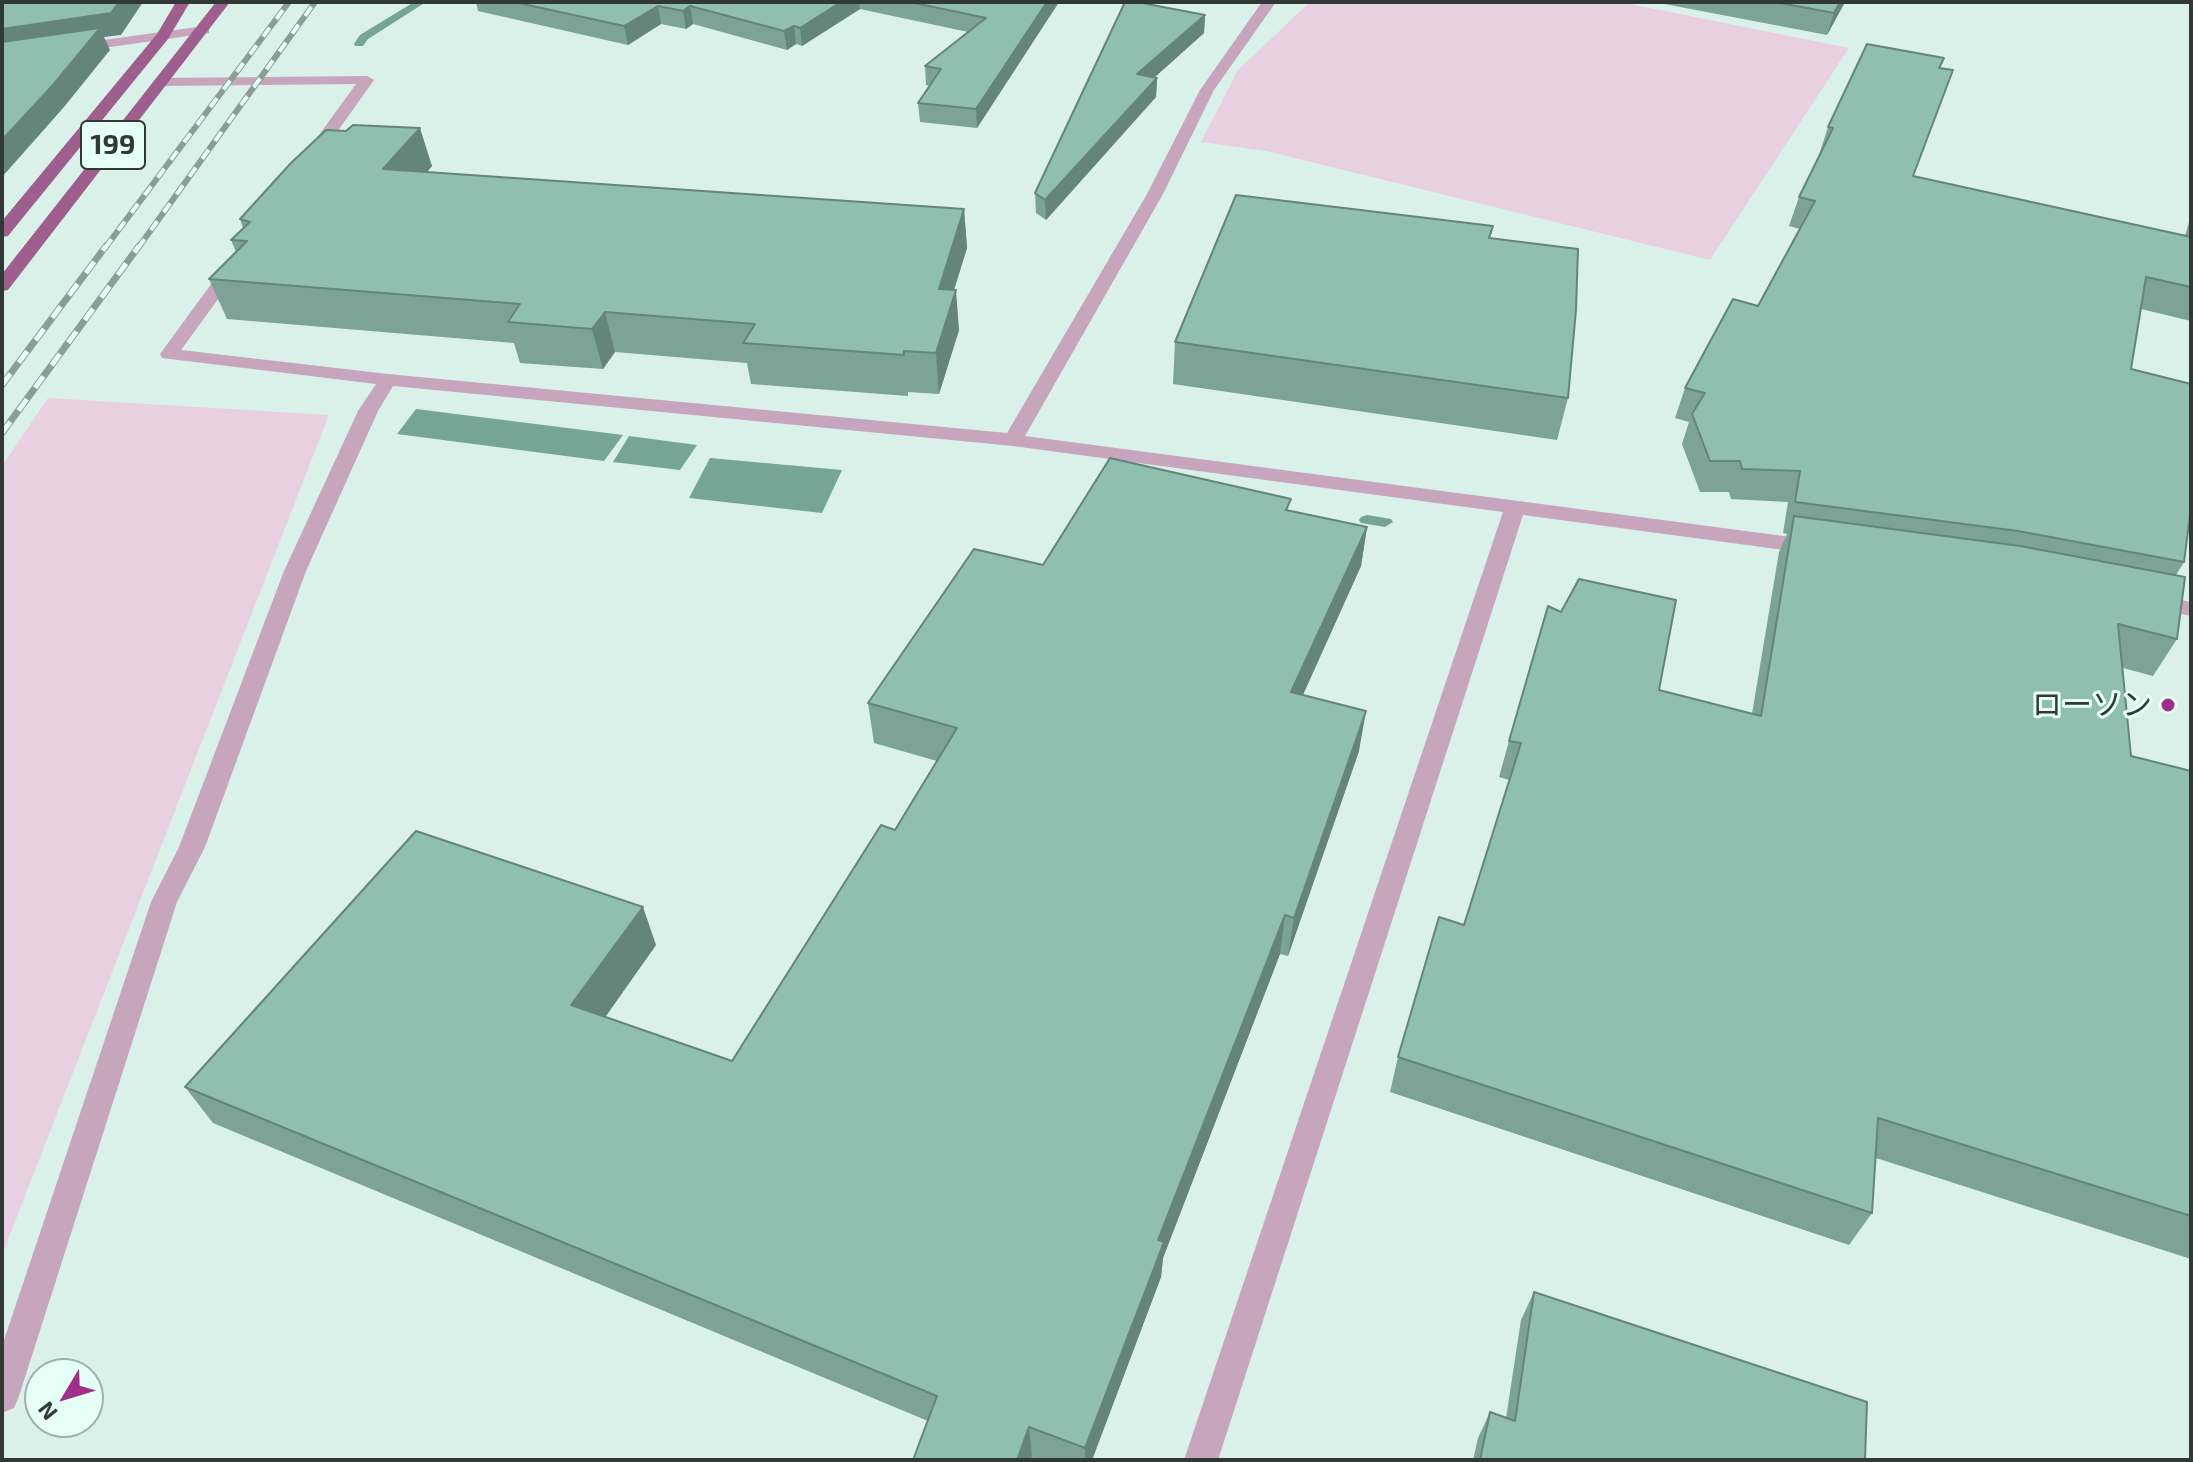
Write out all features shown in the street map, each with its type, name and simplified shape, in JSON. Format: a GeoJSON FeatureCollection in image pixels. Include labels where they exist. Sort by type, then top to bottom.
{"type":"FeatureCollection","features":[{"type":"Feature","properties":{"kind":"highway","name":"199"},"geometry":{"type":"LineString","coordinates":[[2,232],[163,36],[183,2]]}},
{"type":"Feature","properties":{"kind":"highway","name":"199"},"geometry":{"type":"LineString","coordinates":[[2,286],[223,2]]}},
{"type":"Feature","properties":{"kind":"street"},"geometry":{"type":"LineString","coordinates":[[1013,440],[1155,194],[1207,90],[1269,2]]}},
{"type":"Feature","properties":{"kind":"street"},"geometry":{"type":"LineString","coordinates":[[61,51],[204,30]]}},
{"type":"Feature","properties":{"kind":"street"},"geometry":{"type":"LineString","coordinates":[[163,82],[367,80],[304,168]]}},
{"type":"Feature","properties":{"kind":"street"},"geometry":{"type":"LineString","coordinates":[[241,255],[169,354],[388,380],[1013,440],[1829,549]]}},
{"type":"Feature","properties":{"kind":"street"},"geometry":{"type":"LineString","coordinates":[[2,1396],[164,902],[192,847],[295,571],[368,411],[388,380]]}},
{"type":"Feature","properties":{"kind":"street"},"geometry":{"type":"LineString","coordinates":[[1201,1460],[1515,507]]}},
{"type":"Feature","properties":{"kind":"street"},"geometry":{"type":"LineString","coordinates":[[2132,598],[2191,609]]}},
{"type":"Feature","properties":{"kind":"shaded area"},"geometry":{"type":"Polygon","coordinates":[[[1310,2],[1620,2],[1849,48],[1710,260],[1266,151],[1201,142],[1238,70],[1310,2]]]}},
{"type":"Feature","properties":{"kind":"shaded area"},"geometry":{"type":"Polygon","coordinates":[[[48,398],[329,415],[2,1255],[2,466],[48,398]]]}},
{"type":"Feature","properties":{"kind":"shaded area"},"geometry":{"type":"Polygon","coordinates":[[[416,409],[623,435],[604,461],[397,434],[416,409]]]}},
{"type":"Feature","properties":{"kind":"shaded area"},"geometry":{"type":"Polygon","coordinates":[[[629,436],[697,445],[680,470],[613,462],[629,436]]]}},
{"type":"Feature","properties":{"kind":"shaded area"},"geometry":{"type":"Polygon","coordinates":[[[710,458],[842,470],[822,513],[689,498],[710,458]]]}},
{"type":"Feature","properties":{"kind":"building"},"geometry":{"type":"Polygon","coordinates":[[[2,2],[119,2],[111,13],[2,29],[2,2]]]}},
{"type":"Feature","properties":{"kind":"building"},"geometry":{"type":"Polygon","coordinates":[[[514,2],[841,2],[800,28],[794,26],[784,31],[690,6],[683,11],[658,6],[624,26],[514,2]]]}},
{"type":"Feature","properties":{"kind":"building"},"geometry":{"type":"Polygon","coordinates":[[[910,2],[1047,2],[976,109],[918,103],[941,69],[925,66],[986,18],[910,2]]]}},
{"type":"Feature","properties":{"kind":"building"},"geometry":{"type":"Polygon","coordinates":[[[1125,2],[1205,15],[1137,74],[1157,78],[1045,200],[1035,193],[1125,2]]]}},
{"type":"Feature","properties":{"kind":"building"},"geometry":{"type":"Polygon","coordinates":[[[1775,2],[1840,2],[1834,13],[1775,2]]]}},
{"type":"Feature","properties":{"kind":"building"},"geometry":{"type":"Polygon","coordinates":[[[100,28],[53,85],[2,140],[2,42],[100,28]]]}},
{"type":"Feature","properties":{"kind":"building"},"geometry":{"type":"Polygon","coordinates":[[[1867,44],[1944,58],[1939,68],[1953,70],[1913,176],[2191,237],[2191,287],[2146,277],[2131,369],[2191,384],[2191,508],[2184,562],[2018,531],[1795,502],[1800,471],[1742,469],[1740,461],[1710,461],[1692,414],[1705,393],[1685,388],[1733,299],[1758,306],[1815,201],[1799,197],[1833,128],[1828,127],[1867,44]]]}},
{"type":"Feature","properties":{"kind":"building"},"geometry":{"type":"Polygon","coordinates":[[[353,125],[420,128],[383,169],[964,209],[939,289],[956,290],[936,353],[904,351],[904,355],[743,343],[755,324],[605,312],[592,329],[508,322],[520,304],[209,279],[247,241],[231,240],[250,222],[240,219],[291,163],[326,130],[346,131],[353,125]]]}},
{"type":"Feature","properties":{"kind":"building"},"geometry":{"type":"Polygon","coordinates":[[[1236,195],[1493,226],[1489,238],[1578,249],[1568,398],[1175,342],[1236,195]]]}},
{"type":"Feature","properties":{"kind":"building"},"geometry":{"type":"Polygon","coordinates":[[[1110,458],[1291,499],[1286,510],[1367,527],[1291,692],[1366,711],[1294,918],[1285,915],[1158,1240],[1164,1242],[1085,1448],[1029,1427],[1017,1460],[913,1460],[937,1396],[185,1087],[416,831],[643,907],[571,1005],[732,1061],[881,825],[895,830],[957,728],[868,703],[974,549],[1043,565],[1110,458]]]}},
{"type":"Feature","properties":{"kind":"building"},"geometry":{"type":"Polygon","coordinates":[[[1794,516],[2020,546],[2185,577],[2177,639],[2118,624],[2131,756],[2191,771],[2191,1216],[1878,1118],[1872,1213],[1398,1057],[1439,917],[1464,925],[1521,743],[1509,741],[1548,606],[1561,612],[1579,579],[1676,600],[1659,690],[1761,716],[1794,516]]]}},
{"type":"Feature","properties":{"kind":"building"},"geometry":{"type":"Polygon","coordinates":[[[1534,1292],[1867,1402],[1865,1460],[1480,1460],[1490,1412],[1515,1421],[1534,1292]]]}},
{"type":"Feature","properties":{"kind":"waterway"},"geometry":{"type":"LineString","coordinates":[[359,44],[364,37],[421,2]]}},
{"type":"Feature","properties":{"kind":"waterway"},"geometry":{"type":"LineString","coordinates":[[1367,520],[1385,522]]}},
{"type":"Feature","properties":{"kind":"railway"},"geometry":{"type":"LineString","coordinates":[[105,248],[289,2]]}},
{"type":"Feature","properties":{"kind":"railway"},"geometry":{"type":"LineString","coordinates":[[138,248],[315,2]]}},
{"type":"Feature","properties":{"kind":"railway"},"geometry":{"type":"LineString","coordinates":[[2,385],[106,246]]}},
{"type":"Feature","properties":{"kind":"railway"},"geometry":{"type":"LineString","coordinates":[[2,433],[139,246]]}},
{"type":"Feature","properties":{"kind":"place","name":"ローソン"},"geometry":{"type":"Point","coordinates":[2168,705]}}]}
